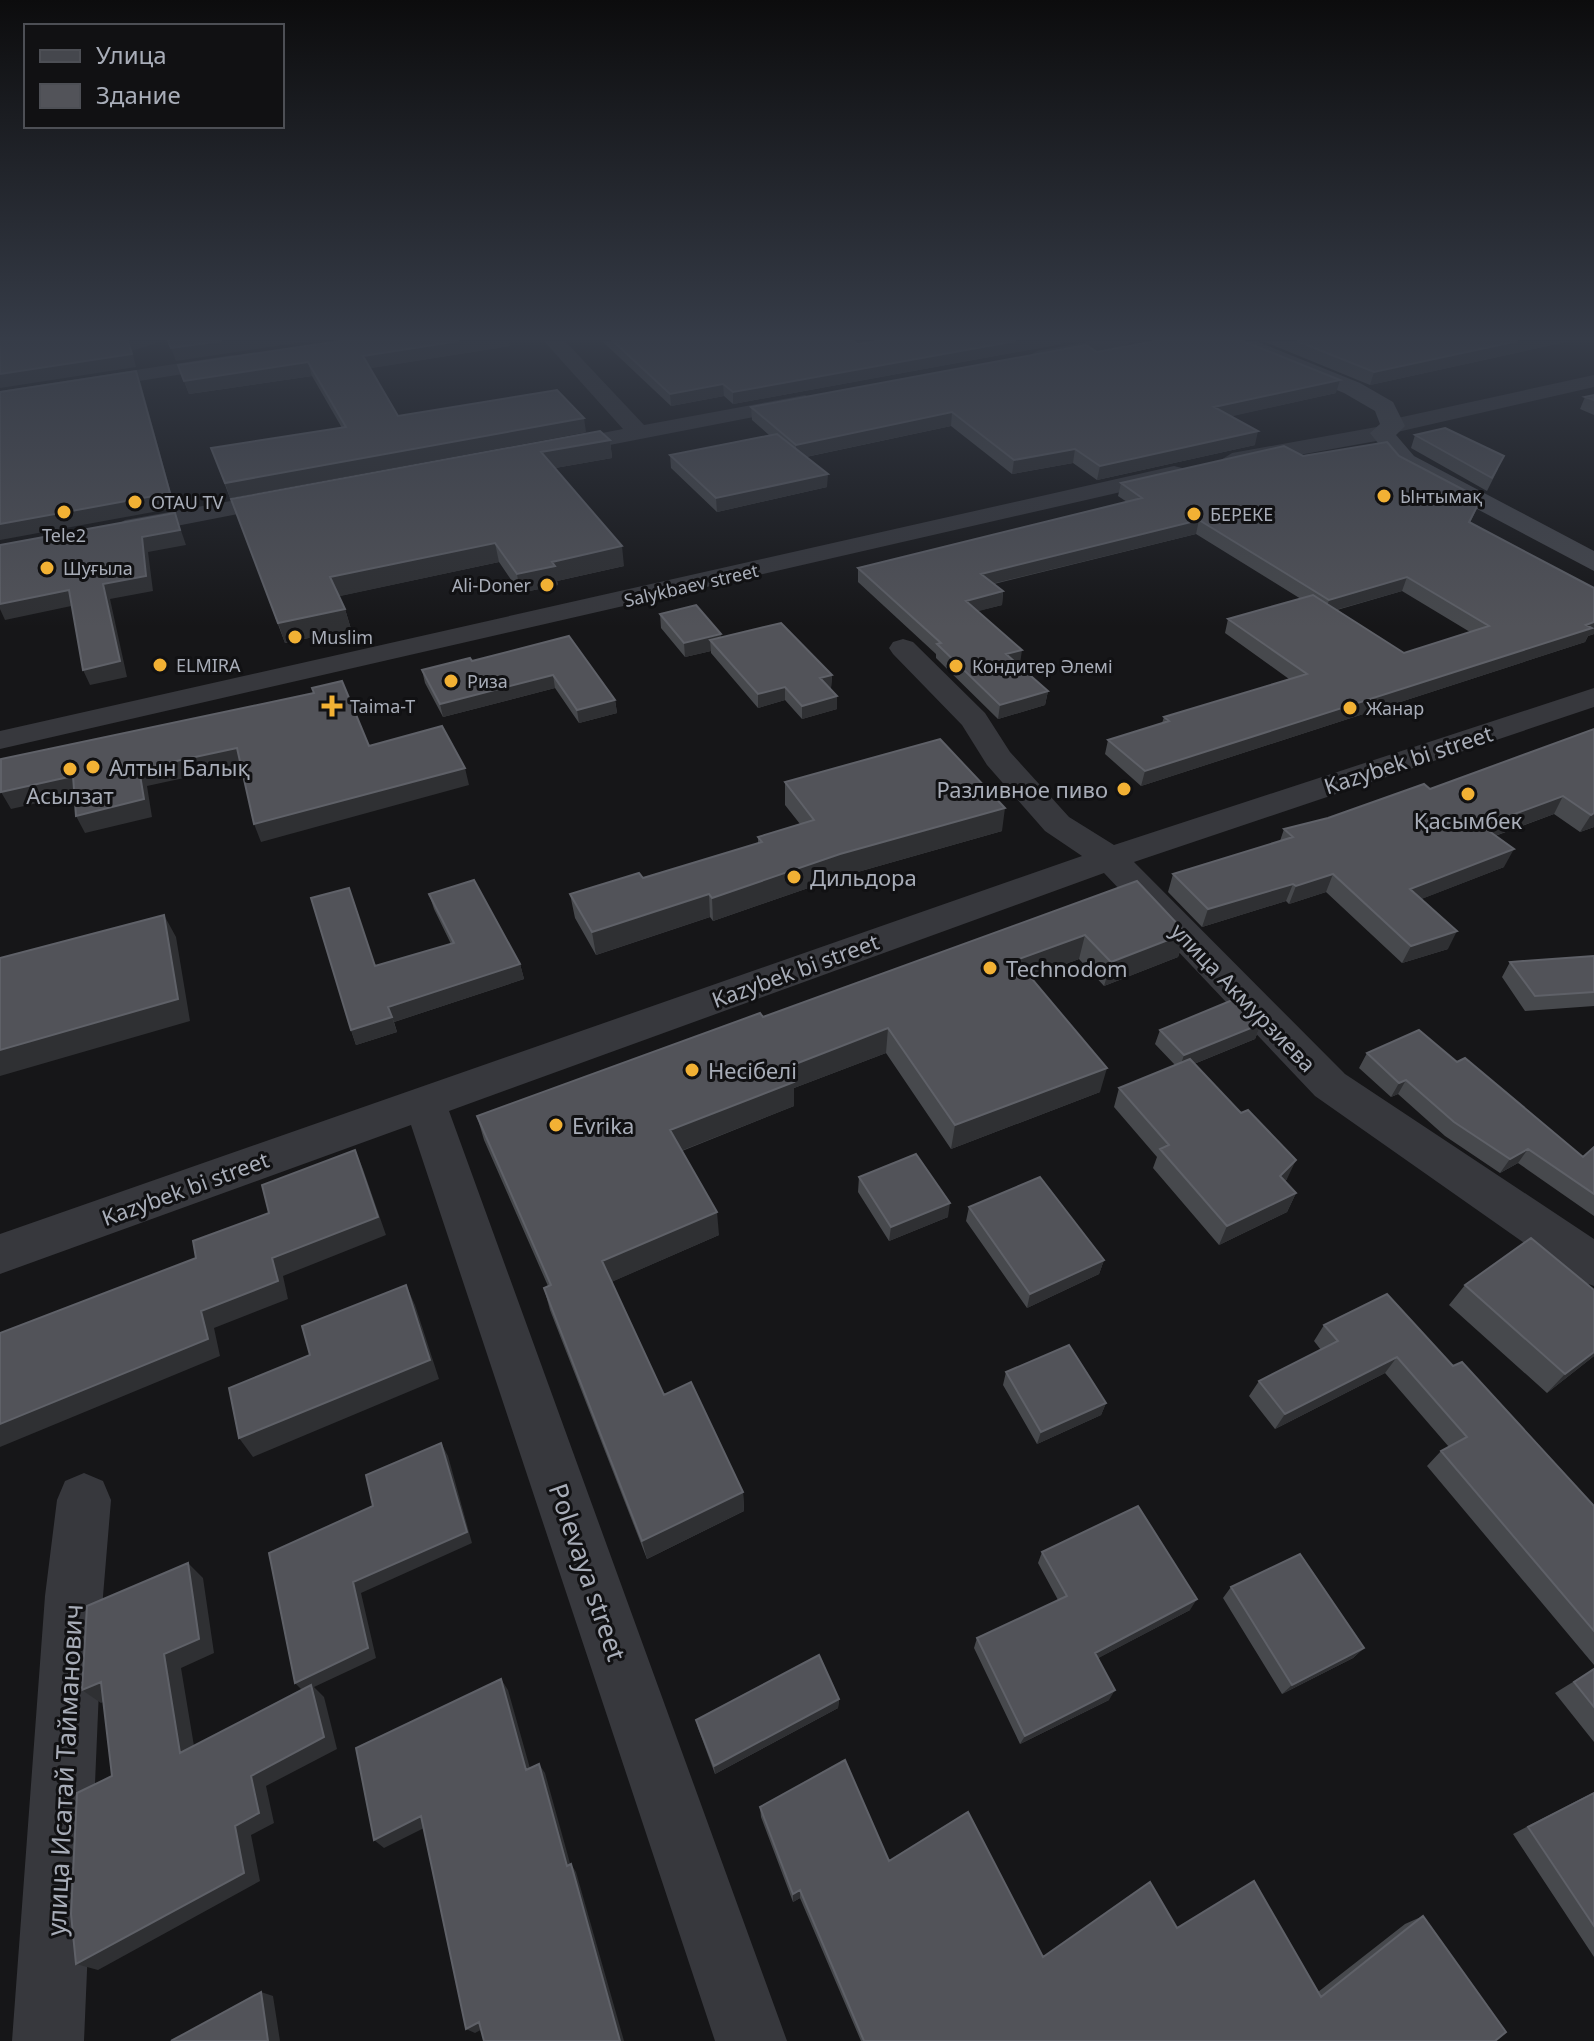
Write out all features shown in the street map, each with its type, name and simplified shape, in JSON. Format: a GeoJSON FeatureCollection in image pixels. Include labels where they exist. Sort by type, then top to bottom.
{"type":"FeatureCollection","features":[{"type":"Feature","properties":{"kind":"main road"},"geometry":{"type":"LineString","coordinates":[[1392,436],[1405,461],[1594,562]]}},
{"type":"Feature","properties":{"kind":"street"},"geometry":{"type":"LineString","coordinates":[[530,453],[621,436]]}},
{"type":"Feature","properties":{"kind":"street","name":"Salykbaev street"},"geometry":{"type":"LineString","coordinates":[[0,740],[1280,449],[1349,436]]}},
{"type":"Feature","properties":{"kind":"street"},"geometry":{"type":"LineString","coordinates":[[98,533],[314,493]]}},
{"type":"Feature","properties":{"kind":"street","name":"улица Акмурзиева"},"geometry":{"type":"LineString","coordinates":[[903,648],[974,720],[998,758],[1057,824],[1110,858],[1330,1085],[1594,1265]]}},
{"type":"Feature","properties":{"kind":"street","name":"Kazybek bi street"},"geometry":{"type":"LineString","coordinates":[[0,1254],[1110,858],[1594,697]]}},
{"type":"Feature","properties":{"kind":"street","name":"Polevaya street"},"geometry":{"type":"LineString","coordinates":[[425,1102],[751,2041]]}},
{"type":"Feature","properties":{"kind":"street","name":"улица Исатай Тайманович"},"geometry":{"type":"LineString","coordinates":[[48,2041],[74,1596],[84,1500]]}},
{"type":"Feature","properties":{"kind":"building"},"geometry":{"type":"Polygon","coordinates":[[[0,436],[154,436],[170,493],[0,524],[0,436]]]}},
{"type":"Feature","properties":{"kind":"building"},"geometry":{"type":"Polygon","coordinates":[[[287,436],[483,436],[225,483],[211,448],[287,436]]]}},
{"type":"Feature","properties":{"kind":"building"},"geometry":{"type":"Polygon","coordinates":[[[572,436],[606,436],[610,440],[541,452],[622,546],[552,562],[555,566],[517,574],[495,543],[330,577],[345,609],[278,623],[231,499],[572,436]]]}},
{"type":"Feature","properties":{"kind":"building"},"geometry":{"type":"Polygon","coordinates":[[[766,436],[780,436],[828,474],[716,498],[670,455],[766,436]]]}},
{"type":"Feature","properties":{"kind":"building"},"geometry":{"type":"Polygon","coordinates":[[[786,436],[837,436],[796,445],[786,436]]]}},
{"type":"Feature","properties":{"kind":"building"},"geometry":{"type":"Polygon","coordinates":[[[983,436],[1234,436],[1100,466],[1075,449],[1014,460],[983,436]]]}},
{"type":"Feature","properties":{"kind":"building"},"geometry":{"type":"Polygon","coordinates":[[[1417,436],[1462,436],[1504,456],[1492,478],[1417,436]]]}},
{"type":"Feature","properties":{"kind":"building"},"geometry":{"type":"Polygon","coordinates":[[[1387,442],[1399,456],[1481,499],[1469,522],[1594,588],[1594,622],[1586,625],[1592,628],[1145,771],[1108,740],[1169,721],[1164,717],[1307,674],[1228,619],[1313,595],[1404,653],[1489,626],[1407,577],[1329,600],[1199,520],[981,574],[1003,591],[966,601],[1022,650],[1006,654],[1048,691],[1000,705],[937,644],[941,643],[858,568],[1142,498],[1121,483],[1284,446],[1303,456],[1387,442]]]}},
{"type":"Feature","properties":{"kind":"building"},"geometry":{"type":"Polygon","coordinates":[[[175,513],[180,530],[142,537],[146,576],[103,584],[120,661],[83,670],[69,590],[0,604],[0,545],[175,513]]]}},
{"type":"Feature","properties":{"kind":"building"},"geometry":{"type":"Polygon","coordinates":[[[696,605],[721,634],[684,643],[660,614],[696,605]]]}},
{"type":"Feature","properties":{"kind":"building"},"geometry":{"type":"Polygon","coordinates":[[[781,623],[832,675],[820,678],[837,696],[802,706],[785,687],[758,694],[710,640],[781,623]]]}},
{"type":"Feature","properties":{"kind":"building"},"geometry":{"type":"Polygon","coordinates":[[[569,636],[615,700],[577,710],[553,675],[440,704],[422,670],[470,658],[472,661],[569,636]]]}},
{"type":"Feature","properties":{"kind":"building"},"geometry":{"type":"Polygon","coordinates":[[[342,681],[369,746],[442,726],[465,768],[254,824],[237,748],[139,769],[144,799],[76,816],[73,776],[1,792],[1,759],[314,693],[312,688],[342,681]]]}},
{"type":"Feature","properties":{"kind":"building"},"geometry":{"type":"Polygon","coordinates":[[[1594,729],[1594,813],[1591,815],[1563,796],[1482,826],[1514,849],[1410,889],[1457,931],[1411,946],[1333,874],[1208,909],[1173,874],[1293,837],[1284,829],[1328,818],[1424,784],[1430,789],[1594,729]]]}},
{"type":"Feature","properties":{"kind":"building"},"geometry":{"type":"Polygon","coordinates":[[[940,739],[1005,808],[840,854],[712,898],[709,894],[592,932],[570,894],[639,873],[643,878],[762,842],[758,837],[814,820],[785,782],[940,739]]]}},
{"type":"Feature","properties":{"kind":"building"},"geometry":{"type":"Polygon","coordinates":[[[474,880],[520,964],[388,1007],[392,1017],[351,1030],[311,898],[349,888],[375,966],[454,943],[429,894],[474,880]]]}},
{"type":"Feature","properties":{"kind":"building"},"geometry":{"type":"Polygon","coordinates":[[[1137,881],[1186,933],[1111,962],[1085,935],[1016,960],[1107,1068],[955,1125],[888,1028],[785,1068],[794,1082],[670,1130],[717,1212],[602,1261],[664,1395],[691,1382],[743,1492],[642,1541],[544,1288],[551,1285],[477,1116],[760,1013],[763,1017],[1137,881]]]}},
{"type":"Feature","properties":{"kind":"building"},"geometry":{"type":"Polygon","coordinates":[[[164,915],[178,999],[0,1050],[0,958],[164,915]]]}},
{"type":"Feature","properties":{"kind":"building"},"geometry":{"type":"Polygon","coordinates":[[[1594,956],[1594,992],[1535,996],[1510,962],[1594,956]]]}},
{"type":"Feature","properties":{"kind":"building"},"geometry":{"type":"Polygon","coordinates":[[[1235,999],[1261,1024],[1184,1055],[1160,1030],[1235,999]]]}},
{"type":"Feature","properties":{"kind":"building"},"geometry":{"type":"Polygon","coordinates":[[[1419,1030],[1457,1062],[1465,1058],[1583,1157],[1594,1147],[1594,1194],[1528,1149],[1510,1159],[1454,1122],[1406,1080],[1399,1083],[1367,1053],[1419,1030]]]}},
{"type":"Feature","properties":{"kind":"building"},"geometry":{"type":"Polygon","coordinates":[[[1190,1059],[1241,1113],[1248,1110],[1296,1160],[1280,1176],[1296,1193],[1227,1226],[1160,1149],[1169,1145],[1119,1088],[1190,1059]]]}},
{"type":"Feature","properties":{"kind":"building"},"geometry":{"type":"Polygon","coordinates":[[[355,1150],[378,1217],[272,1258],[278,1281],[201,1311],[208,1339],[0,1424],[0,1333],[196,1258],[193,1241],[269,1213],[262,1185],[355,1150]]]}},
{"type":"Feature","properties":{"kind":"building"},"geometry":{"type":"Polygon","coordinates":[[[916,1154],[950,1203],[891,1227],[859,1177],[916,1154]]]}},
{"type":"Feature","properties":{"kind":"building"},"geometry":{"type":"Polygon","coordinates":[[[1040,1177],[1104,1260],[1030,1294],[969,1207],[1040,1177]]]}},
{"type":"Feature","properties":{"kind":"building"},"geometry":{"type":"Polygon","coordinates":[[[1531,1238],[1594,1290],[1594,1352],[1565,1374],[1465,1285],[1531,1238]]]}},
{"type":"Feature","properties":{"kind":"building"},"geometry":{"type":"Polygon","coordinates":[[[406,1285],[430,1360],[239,1438],[229,1388],[310,1355],[302,1326],[406,1285]]]}},
{"type":"Feature","properties":{"kind":"building"},"geometry":{"type":"Polygon","coordinates":[[[1387,1294],[1453,1366],[1462,1362],[1594,1506],[1594,1631],[1441,1451],[1467,1437],[1397,1357],[1285,1414],[1259,1381],[1338,1341],[1324,1325],[1387,1294]]]}},
{"type":"Feature","properties":{"kind":"building"},"geometry":{"type":"Polygon","coordinates":[[[1069,1345],[1106,1403],[1041,1432],[1006,1372],[1069,1345]]]}},
{"type":"Feature","properties":{"kind":"building"},"geometry":{"type":"Polygon","coordinates":[[[441,1443],[467,1532],[353,1582],[368,1648],[295,1683],[269,1553],[373,1506],[366,1475],[441,1443]]]}},
{"type":"Feature","properties":{"kind":"building"},"geometry":{"type":"Polygon","coordinates":[[[1138,1506],[1197,1599],[1095,1653],[1115,1690],[1025,1736],[977,1638],[1067,1596],[1042,1552],[1138,1506]]]}},
{"type":"Feature","properties":{"kind":"building"},"geometry":{"type":"Polygon","coordinates":[[[1300,1554],[1364,1648],[1292,1685],[1231,1587],[1300,1554]]]}},
{"type":"Feature","properties":{"kind":"building"},"geometry":{"type":"Polygon","coordinates":[[[188,1563],[199,1639],[164,1654],[180,1753],[311,1685],[324,1737],[251,1776],[259,1813],[235,1826],[244,1873],[76,1964],[71,1914],[77,1793],[112,1776],[101,1682],[82,1690],[87,1606],[188,1563]]]}},
{"type":"Feature","properties":{"kind":"building"},"geometry":{"type":"Polygon","coordinates":[[[819,1655],[839,1699],[714,1766],[696,1720],[819,1655]]]}},
{"type":"Feature","properties":{"kind":"building"},"geometry":{"type":"Polygon","coordinates":[[[1594,1669],[1594,1707],[1574,1682],[1594,1669]]]}},
{"type":"Feature","properties":{"kind":"building"},"geometry":{"type":"Polygon","coordinates":[[[501,1679],[526,1770],[539,1764],[567,1866],[571,1864],[620,2041],[484,2041],[479,2022],[466,2029],[421,1816],[374,1840],[356,1748],[501,1679]]]}},
{"type":"Feature","properties":{"kind":"building"},"geometry":{"type":"Polygon","coordinates":[[[845,1760],[889,1861],[968,1812],[1043,1957],[1150,1882],[1177,1928],[1254,1881],[1321,1997],[1423,1916],[1506,2032],[1495,2041],[864,2041],[800,1890],[793,1894],[760,1807],[845,1760]]]}},
{"type":"Feature","properties":{"kind":"building"},"geometry":{"type":"Polygon","coordinates":[[[1594,1793],[1594,1926],[1528,1827],[1594,1793]]]}},
{"type":"Feature","properties":{"kind":"building"},"geometry":{"type":"Polygon","coordinates":[[[261,1992],[268,2041],[171,2041],[261,1992]]]}},
{"type":"Feature","properties":{"kind":"place","name":"Ынтымақ"},"geometry":{"type":"Point","coordinates":[1384,496]}},
{"type":"Feature","properties":{"kind":"place","name":"OTAU TV"},"geometry":{"type":"Point","coordinates":[135,502]}},
{"type":"Feature","properties":{"kind":"place","name":"Tele2"},"geometry":{"type":"Point","coordinates":[64,512]}},
{"type":"Feature","properties":{"kind":"place","name":"БЕРЕКЕ"},"geometry":{"type":"Point","coordinates":[1194,514]}},
{"type":"Feature","properties":{"kind":"place","name":"Шуғыла"},"geometry":{"type":"Point","coordinates":[47,568]}},
{"type":"Feature","properties":{"kind":"place","name":"Ali-Doner"},"geometry":{"type":"Point","coordinates":[547,585]}},
{"type":"Feature","properties":{"kind":"place","name":"Muslim"},"geometry":{"type":"Point","coordinates":[295,637]}},
{"type":"Feature","properties":{"kind":"place","name":"ELMIRA"},"geometry":{"type":"Point","coordinates":[160,665]}},
{"type":"Feature","properties":{"kind":"place","name":"Кондитер Әлемі"},"geometry":{"type":"Point","coordinates":[956,666]}},
{"type":"Feature","properties":{"kind":"place","name":"Риза"},"geometry":{"type":"Point","coordinates":[451,681]}},
{"type":"Feature","properties":{"kind":"place","name":"Taima-T"},"geometry":{"type":"Point","coordinates":[332,706]}},
{"type":"Feature","properties":{"kind":"place","name":"Жанар"},"geometry":{"type":"Point","coordinates":[1350,708]}},
{"type":"Feature","properties":{"kind":"place","name":"Алтын Балық"},"geometry":{"type":"Point","coordinates":[93,767]}},
{"type":"Feature","properties":{"kind":"place","name":"Асылзат"},"geometry":{"type":"Point","coordinates":[70,769]}},
{"type":"Feature","properties":{"kind":"place","name":"Разливное пиво"},"geometry":{"type":"Point","coordinates":[1124,789]}},
{"type":"Feature","properties":{"kind":"place","name":"Қасымбек"},"geometry":{"type":"Point","coordinates":[1468,794]}},
{"type":"Feature","properties":{"kind":"place","name":"Дильдора"},"geometry":{"type":"Point","coordinates":[794,877]}},
{"type":"Feature","properties":{"kind":"place","name":"Technodom"},"geometry":{"type":"Point","coordinates":[990,968]}},
{"type":"Feature","properties":{"kind":"place","name":"Несібелі"},"geometry":{"type":"Point","coordinates":[692,1070]}},
{"type":"Feature","properties":{"kind":"place","name":"Evrika"},"geometry":{"type":"Point","coordinates":[556,1125]}}]}
